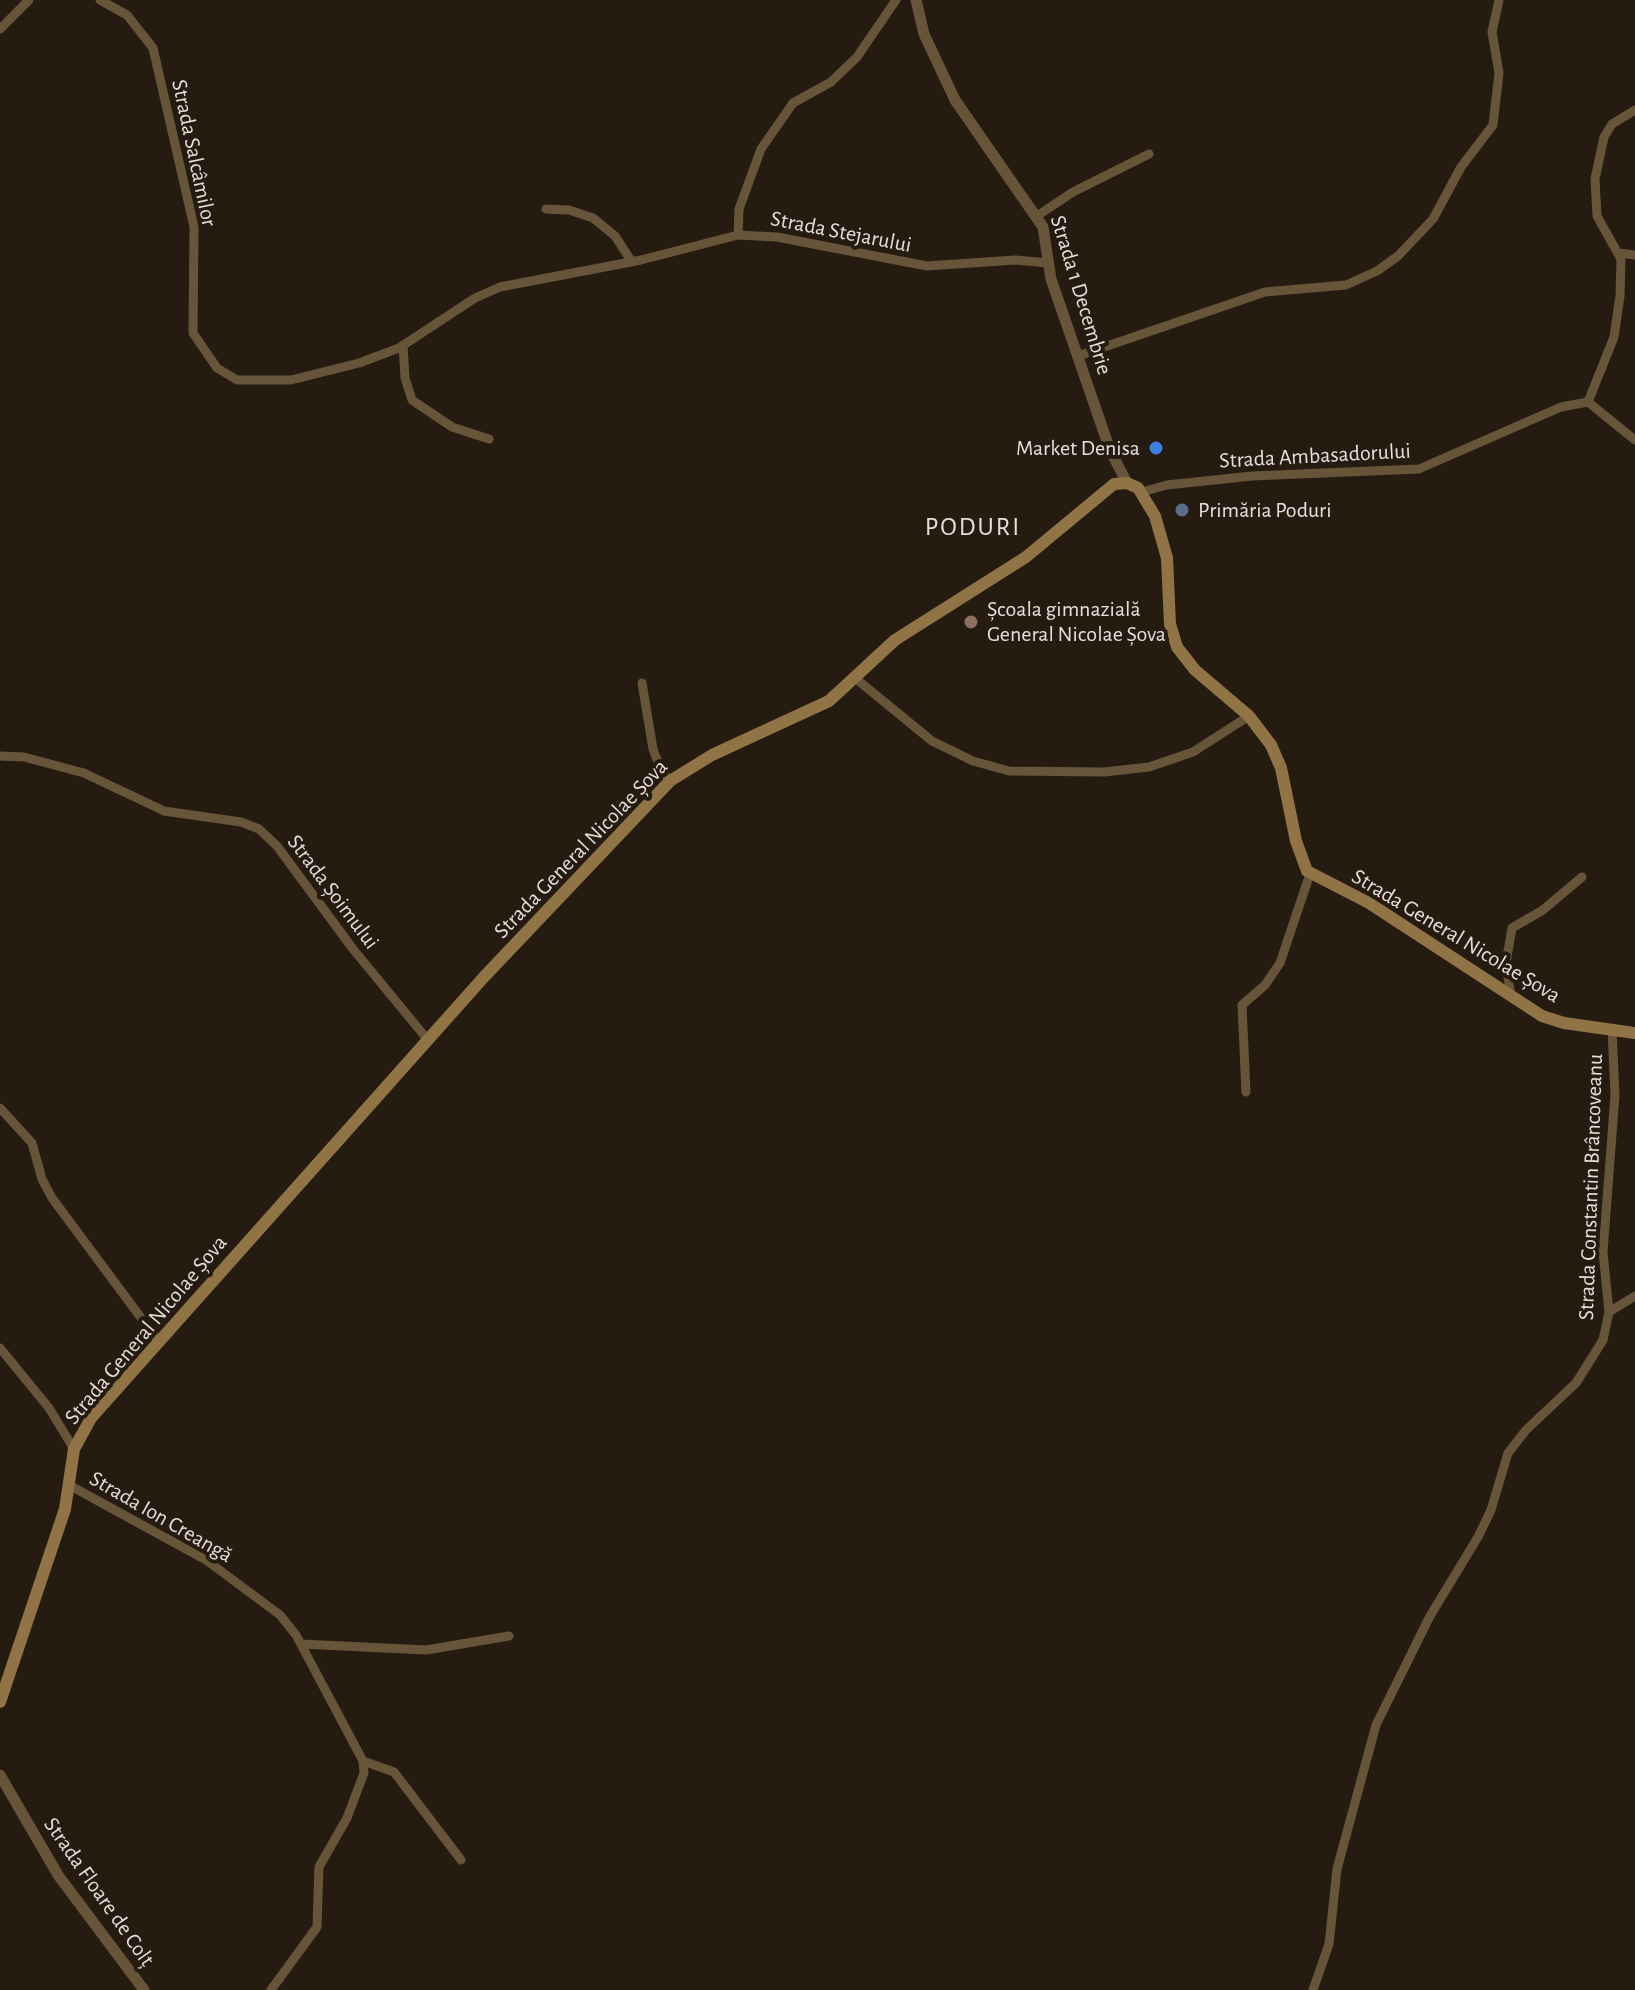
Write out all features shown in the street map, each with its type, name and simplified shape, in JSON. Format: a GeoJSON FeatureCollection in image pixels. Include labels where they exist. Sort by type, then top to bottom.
{"type":"FeatureCollection","features":[{"type":"Feature","properties":{"kind":"main road"},"geometry":{"type":"LineString","coordinates":[[1127,483],[1142,492],[1164,546],[1173,640],[1189,664],[1249,716],[1276,756],[1299,850],[1310,874]]}},
{"type":"Feature","properties":{"kind":"main road","name":"Strada General Nicolae Șova"},"geometry":{"type":"LineString","coordinates":[[0,1702],[65,1509],[74,1449],[91,1418],[427,1039],[670,781],[712,755],[823,705],[895,640],[1026,557],[1106,489],[1127,483]]}},
{"type":"Feature","properties":{"kind":"main road","name":"Strada General Nicolae Șova"},"geometry":{"type":"LineString","coordinates":[[1310,874],[1369,903],[1511,997],[1553,1020],[1635,1033]]}},
{"type":"Feature","properties":{"kind":"street"},"geometry":{"type":"LineString","coordinates":[[0,29],[29,0]]}},
{"type":"Feature","properties":{"kind":"street","name":"Strada Salcâmilor"},"geometry":{"type":"LineString","coordinates":[[100,0],[127,15],[153,48],[192,217],[195,245],[193,333],[205,355],[229,377],[265,382],[342,368],[403,345],[487,292],[535,278],[632,262]]}},
{"type":"Feature","properties":{"kind":"street"},"geometry":{"type":"LineString","coordinates":[[738,235],[739,209],[761,149],[793,103],[836,79],[857,57],[896,0]]}},
{"type":"Feature","properties":{"kind":"street","name":"Strada 1 Decembrie"},"geometry":{"type":"LineString","coordinates":[[916,0],[928,44],[955,100],[1037,216],[1045,234],[1048,263],[1078,356],[1110,450],[1127,483]]}},
{"type":"Feature","properties":{"kind":"street"},"geometry":{"type":"LineString","coordinates":[[1078,356],[1265,292],[1346,285],[1377,271],[1398,256],[1433,219],[1461,167],[1493,125],[1499,73],[1492,32],[1499,0]]}},
{"type":"Feature","properties":{"kind":"street"},"geometry":{"type":"LineString","coordinates":[[1635,110],[1612,124],[1604,137],[1595,179],[1597,216],[1619,253],[1618,324],[1588,402],[1635,440]]}},
{"type":"Feature","properties":{"kind":"street"},"geometry":{"type":"LineString","coordinates":[[1037,216],[1073,192],[1149,154]]}},
{"type":"Feature","properties":{"kind":"street"},"geometry":{"type":"LineString","coordinates":[[546,209],[569,210],[593,218],[615,236],[632,262]]}},
{"type":"Feature","properties":{"kind":"street","name":"Strada Stejarului"},"geometry":{"type":"LineString","coordinates":[[632,262],[738,235],[777,237],[927,266],[1005,260],[1048,263]]}},
{"type":"Feature","properties":{"kind":"street"},"geometry":{"type":"LineString","coordinates":[[1619,253],[1635,255]]}},
{"type":"Feature","properties":{"kind":"street"},"geometry":{"type":"LineString","coordinates":[[403,345],[405,378],[412,400],[452,427],[489,439]]}},
{"type":"Feature","properties":{"kind":"street","name":"Strada Ambasadorului"},"geometry":{"type":"LineString","coordinates":[[1142,492],[1167,485],[1252,476],[1419,469],[1561,407],[1588,402]]}},
{"type":"Feature","properties":{"kind":"street"},"geometry":{"type":"LineString","coordinates":[[855,678],[932,741],[973,761],[1009,771],[1104,772],[1149,767],[1193,752],[1249,716]]}},
{"type":"Feature","properties":{"kind":"street"},"geometry":{"type":"LineString","coordinates":[[642,683],[653,749],[661,770],[670,781]]}},
{"type":"Feature","properties":{"kind":"street","name":"Strada Șoimului"},"geometry":{"type":"LineString","coordinates":[[0,756],[24,757],[84,773],[157,809],[241,822],[259,829],[277,846],[353,949],[427,1039]]}},
{"type":"Feature","properties":{"kind":"street"},"geometry":{"type":"LineString","coordinates":[[1246,1092],[1242,1005],[1265,985],[1280,963],[1310,874]]}},
{"type":"Feature","properties":{"kind":"street"},"geometry":{"type":"LineString","coordinates":[[1511,997],[1506,963],[1512,928],[1543,910],[1582,877]]}},
{"type":"Feature","properties":{"kind":"street","name":"Strada Constantin Brâncoveanu"},"geometry":{"type":"LineString","coordinates":[[1313,1990],[1329,1944],[1337,1869],[1376,1725],[1430,1616],[1485,1523],[1508,1453],[1593,1361],[1609,1312],[1603,1252],[1615,1095],[1612,1029]]}},
{"type":"Feature","properties":{"kind":"street"},"geometry":{"type":"LineString","coordinates":[[0,1108],[29,1137],[42,1179],[52,1198],[159,1342]]}},
{"type":"Feature","properties":{"kind":"street"},"geometry":{"type":"LineString","coordinates":[[1609,1312],[1635,1296]]}},
{"type":"Feature","properties":{"kind":"street"},"geometry":{"type":"LineString","coordinates":[[0,1348],[49,1408],[74,1449]]}},
{"type":"Feature","properties":{"kind":"street","name":"Strada Ion Creangă"},"geometry":{"type":"LineString","coordinates":[[69,1485],[206,1560],[280,1615],[301,1644],[363,1761]]}},
{"type":"Feature","properties":{"kind":"street"},"geometry":{"type":"LineString","coordinates":[[301,1644],[426,1650],[509,1636]]}},
{"type":"Feature","properties":{"kind":"street"},"geometry":{"type":"LineString","coordinates":[[271,1990],[317,1927],[319,1867],[347,1818],[364,1773],[363,1761],[394,1772],[461,1860]]}},
{"type":"Feature","properties":{"kind":"street","name":"Strada Floare de Colț"},"geometry":{"type":"LineString","coordinates":[[0,1775],[58,1875],[144,1990]]}},
{"type":"Feature","properties":{"kind":"place","name":"Market Denisa"},"geometry":{"type":"Point","coordinates":[1156,448]}},
{"type":"Feature","properties":{"kind":"place","name":"Primăria Poduri"},"geometry":{"type":"Point","coordinates":[1182,510]}},
{"type":"Feature","properties":{"kind":"place","name":"Școala gimnazială General Nicolae Șova"},"geometry":{"type":"Point","coordinates":[971,622]}},
{"type":"Feature","properties":{"kind":"district","name":"PODURI"},"geometry":{"type":"Point","coordinates":[973,527]}}]}
